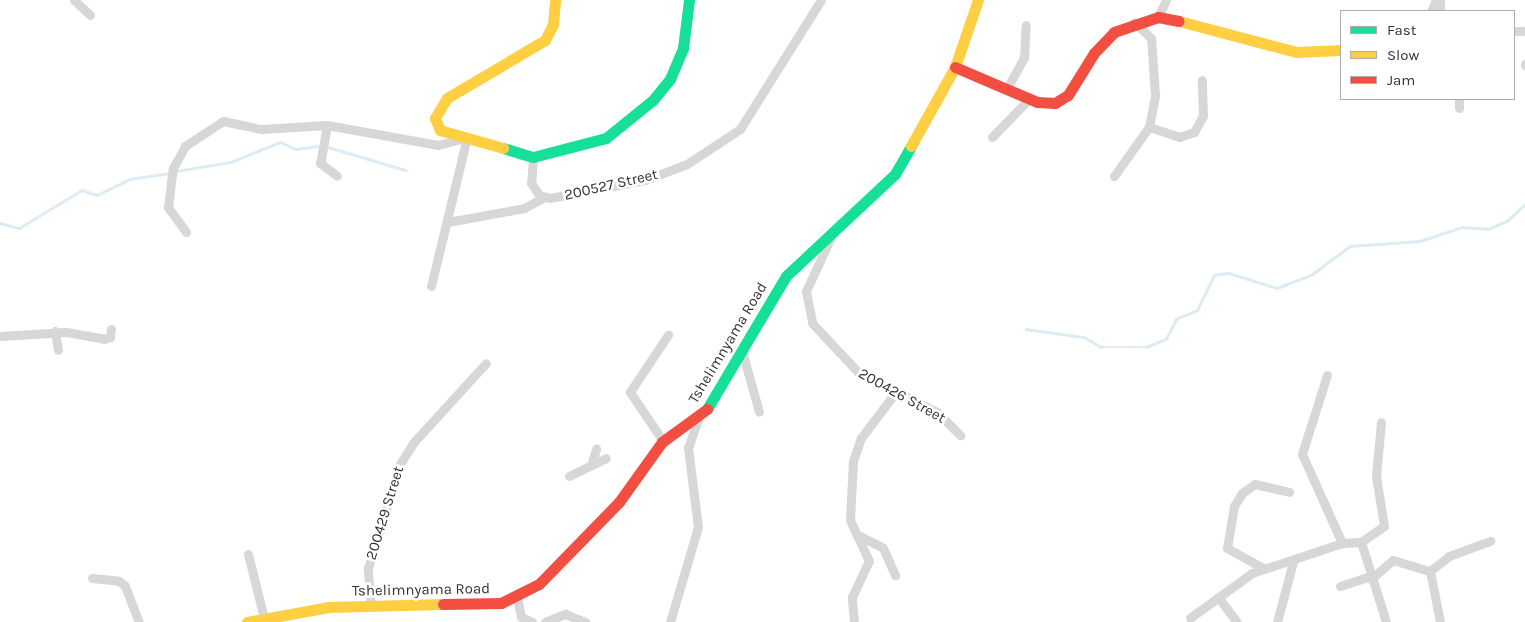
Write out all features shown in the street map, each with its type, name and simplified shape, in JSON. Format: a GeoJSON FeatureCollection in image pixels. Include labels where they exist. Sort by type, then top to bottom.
{"type":"FeatureCollection","features":[{"type":"Feature","properties":{"kind":"street"},"geometry":{"type":"LineString","coordinates":[[74,0],[90,15]]}},
{"type":"Feature","properties":{"kind":"street"},"geometry":{"type":"LineString","coordinates":[[555,0],[553,24],[545,40],[441,103],[437,124],[463,140],[533,157],[606,138],[653,100],[681,54],[689,0]]}},
{"type":"Feature","properties":{"kind":"street","name":"200527 Street"},"geometry":{"type":"LineString","coordinates":[[533,157],[531,183],[545,197],[645,180],[687,164],[729,138],[758,102],[821,0]]}},
{"type":"Feature","properties":{"kind":"street","name":"Tshelimnyama Road"},"geometry":{"type":"LineString","coordinates":[[247,622],[329,607],[485,605],[517,598],[540,584],[619,502],[663,441],[698,419],[742,351],[784,278],[835,227],[895,174],[955,67],[978,0]]}},
{"type":"Feature","properties":{"kind":"street"},"geometry":{"type":"LineString","coordinates":[[1158,18],[1166,0]]}},
{"type":"Feature","properties":{"kind":"street"},"geometry":{"type":"LineString","coordinates":[[955,67],[1006,90],[1046,104],[1065,97],[1102,43],[1134,22],[1158,18],[1218,28],[1296,52],[1340,50]]}},
{"type":"Feature","properties":{"kind":"street"},"geometry":{"type":"LineString","coordinates":[[1114,176],[1149,127],[1155,95],[1152,43],[1134,22]]}},
{"type":"Feature","properties":{"kind":"street"},"geometry":{"type":"LineString","coordinates":[[1006,90],[1024,58],[1026,25]]}},
{"type":"Feature","properties":{"kind":"street"},"geometry":{"type":"LineString","coordinates":[[1149,127],[1179,137],[1194,132],[1203,116],[1202,80]]}},
{"type":"Feature","properties":{"kind":"street"},"geometry":{"type":"LineString","coordinates":[[992,137],[1029,99]]}},
{"type":"Feature","properties":{"kind":"street"},"geometry":{"type":"LineString","coordinates":[[186,232],[168,207],[173,168],[185,146],[223,121],[262,128],[327,125],[438,145],[463,140]]}},
{"type":"Feature","properties":{"kind":"street"},"geometry":{"type":"LineString","coordinates":[[327,125],[320,164],[336,176]]}},
{"type":"Feature","properties":{"kind":"street"},"geometry":{"type":"LineString","coordinates":[[431,286],[448,222],[455,172],[463,140]]}},
{"type":"Feature","properties":{"kind":"street"},"geometry":{"type":"LineString","coordinates":[[448,222],[524,208],[545,197]]}},
{"type":"Feature","properties":{"kind":"street","name":"200426 Street"},"geometry":{"type":"LineString","coordinates":[[835,227],[808,285],[809,317],[848,364],[894,393],[942,415],[960,434]]}},
{"type":"Feature","properties":{"kind":"street"},"geometry":{"type":"LineString","coordinates":[[0,336],[55,331],[104,339],[110,337],[111,329]]}},
{"type":"Feature","properties":{"kind":"street"},"geometry":{"type":"LineString","coordinates":[[55,331],[58,350]]}},
{"type":"Feature","properties":{"kind":"street"},"geometry":{"type":"LineString","coordinates":[[663,441],[630,392],[668,335]]}},
{"type":"Feature","properties":{"kind":"street"},"geometry":{"type":"LineString","coordinates":[[742,351],[758,412]]}},
{"type":"Feature","properties":{"kind":"street","name":"200429 Street"},"geometry":{"type":"LineString","coordinates":[[371,606],[368,568],[400,464],[413,442],[486,363]]}},
{"type":"Feature","properties":{"kind":"street"},"geometry":{"type":"LineString","coordinates":[[1327,375],[1302,454],[1342,542]]}},
{"type":"Feature","properties":{"kind":"street"},"geometry":{"type":"LineString","coordinates":[[854,622],[852,597],[869,561],[856,534],[849,495],[856,449],[894,393]]}},
{"type":"Feature","properties":{"kind":"street"},"geometry":{"type":"LineString","coordinates":[[670,622],[697,534],[699,508],[688,448],[698,419]]}},
{"type":"Feature","properties":{"kind":"street"},"geometry":{"type":"LineString","coordinates":[[1190,618],[1262,568],[1294,562],[1342,542],[1361,542],[1378,533],[1384,523],[1376,476],[1381,422]]}},
{"type":"Feature","properties":{"kind":"street"},"geometry":{"type":"LineString","coordinates":[[592,462],[596,449]]}},
{"type":"Feature","properties":{"kind":"street"},"geometry":{"type":"LineString","coordinates":[[569,476],[592,462],[606,458]]}},
{"type":"Feature","properties":{"kind":"street"},"geometry":{"type":"LineString","coordinates":[[1262,568],[1227,548],[1234,506],[1242,493],[1255,484],[1289,492]]}},
{"type":"Feature","properties":{"kind":"street"},"geometry":{"type":"LineString","coordinates":[[856,534],[883,548],[895,575]]}},
{"type":"Feature","properties":{"kind":"street"},"geometry":{"type":"LineString","coordinates":[[1430,571],[1450,556],[1490,541]]}},
{"type":"Feature","properties":{"kind":"street"},"geometry":{"type":"LineString","coordinates":[[1361,542],[1370,578],[1386,622]]}},
{"type":"Feature","properties":{"kind":"street"},"geometry":{"type":"LineString","coordinates":[[248,554],[264,618]]}},
{"type":"Feature","properties":{"kind":"street"},"geometry":{"type":"LineString","coordinates":[[1340,586],[1346,581],[1370,578],[1393,560],[1430,571]]}},
{"type":"Feature","properties":{"kind":"street"},"geometry":{"type":"LineString","coordinates":[[1277,622],[1294,562]]}},
{"type":"Feature","properties":{"kind":"street"},"geometry":{"type":"LineString","coordinates":[[1430,571],[1440,622]]}},
{"type":"Feature","properties":{"kind":"street"},"geometry":{"type":"LineString","coordinates":[[92,578],[120,581],[125,586],[139,622]]}},
{"type":"Feature","properties":{"kind":"street"},"geometry":{"type":"LineString","coordinates":[[1218,597],[1237,622]]}},
{"type":"Feature","properties":{"kind":"street"},"geometry":{"type":"LineString","coordinates":[[517,598],[517,620],[532,622]]}},
{"type":"Feature","properties":{"kind":"street"},"geometry":{"type":"LineString","coordinates":[[545,622],[565,614],[585,622]]}},
{"type":"Feature","properties":{"kind":"waterway"},"geometry":{"type":"LineString","coordinates":[[176,171],[231,162],[280,142],[296,149],[318,146]]}},
{"type":"Feature","properties":{"kind":"waterway"},"geometry":{"type":"LineString","coordinates":[[325,146],[405,170]]}},
{"type":"Feature","properties":{"kind":"waterway"},"geometry":{"type":"LineString","coordinates":[[0,223],[19,228],[82,190],[97,195],[130,179],[170,173]]}},
{"type":"Feature","properties":{"kind":"waterway"},"geometry":{"type":"LineString","coordinates":[[1026,329],[1084,337],[1101,347],[1146,347],[1166,339],[1176,319],[1197,310],[1214,275],[1229,273],[1277,288],[1311,275],[1350,246],[1420,241],[1462,227],[1488,229],[1507,221],[1525,204]]}},
{"type":"Feature","properties":{"kind":"traffic: fast"},"geometry":{"type":"LineString","coordinates":[[503,148],[533,157],[606,138],[653,100],[670,79],[683,48],[689,0]]}},
{"type":"Feature","properties":{"kind":"traffic: fast"},"geometry":{"type":"LineString","coordinates":[[707,409],[786,276],[895,174],[911,146]]}},
{"type":"Feature","properties":{"kind":"traffic: slow"},"geometry":{"type":"LineString","coordinates":[[503,148],[440,130],[435,118],[447,98],[545,40],[553,24],[555,0]]}},
{"type":"Feature","properties":{"kind":"traffic: slow"},"geometry":{"type":"LineString","coordinates":[[911,146],[955,67],[978,0]]}},
{"type":"Feature","properties":{"kind":"traffic: slow"},"geometry":{"type":"LineString","coordinates":[[1179,21],[1296,52],[1340,50]]}},
{"type":"Feature","properties":{"kind":"traffic: slow"},"geometry":{"type":"LineString","coordinates":[[247,622],[329,607],[443,604]]}},
{"type":"Feature","properties":{"kind":"traffic: jam"},"geometry":{"type":"LineString","coordinates":[[955,67],[1037,102],[1055,103],[1068,95],[1094,53],[1114,32],[1158,17],[1179,21]]}},
{"type":"Feature","properties":{"kind":"traffic: jam"},"geometry":{"type":"LineString","coordinates":[[443,604],[501,603],[539,584],[619,502],[662,442],[707,409]]}}]}
